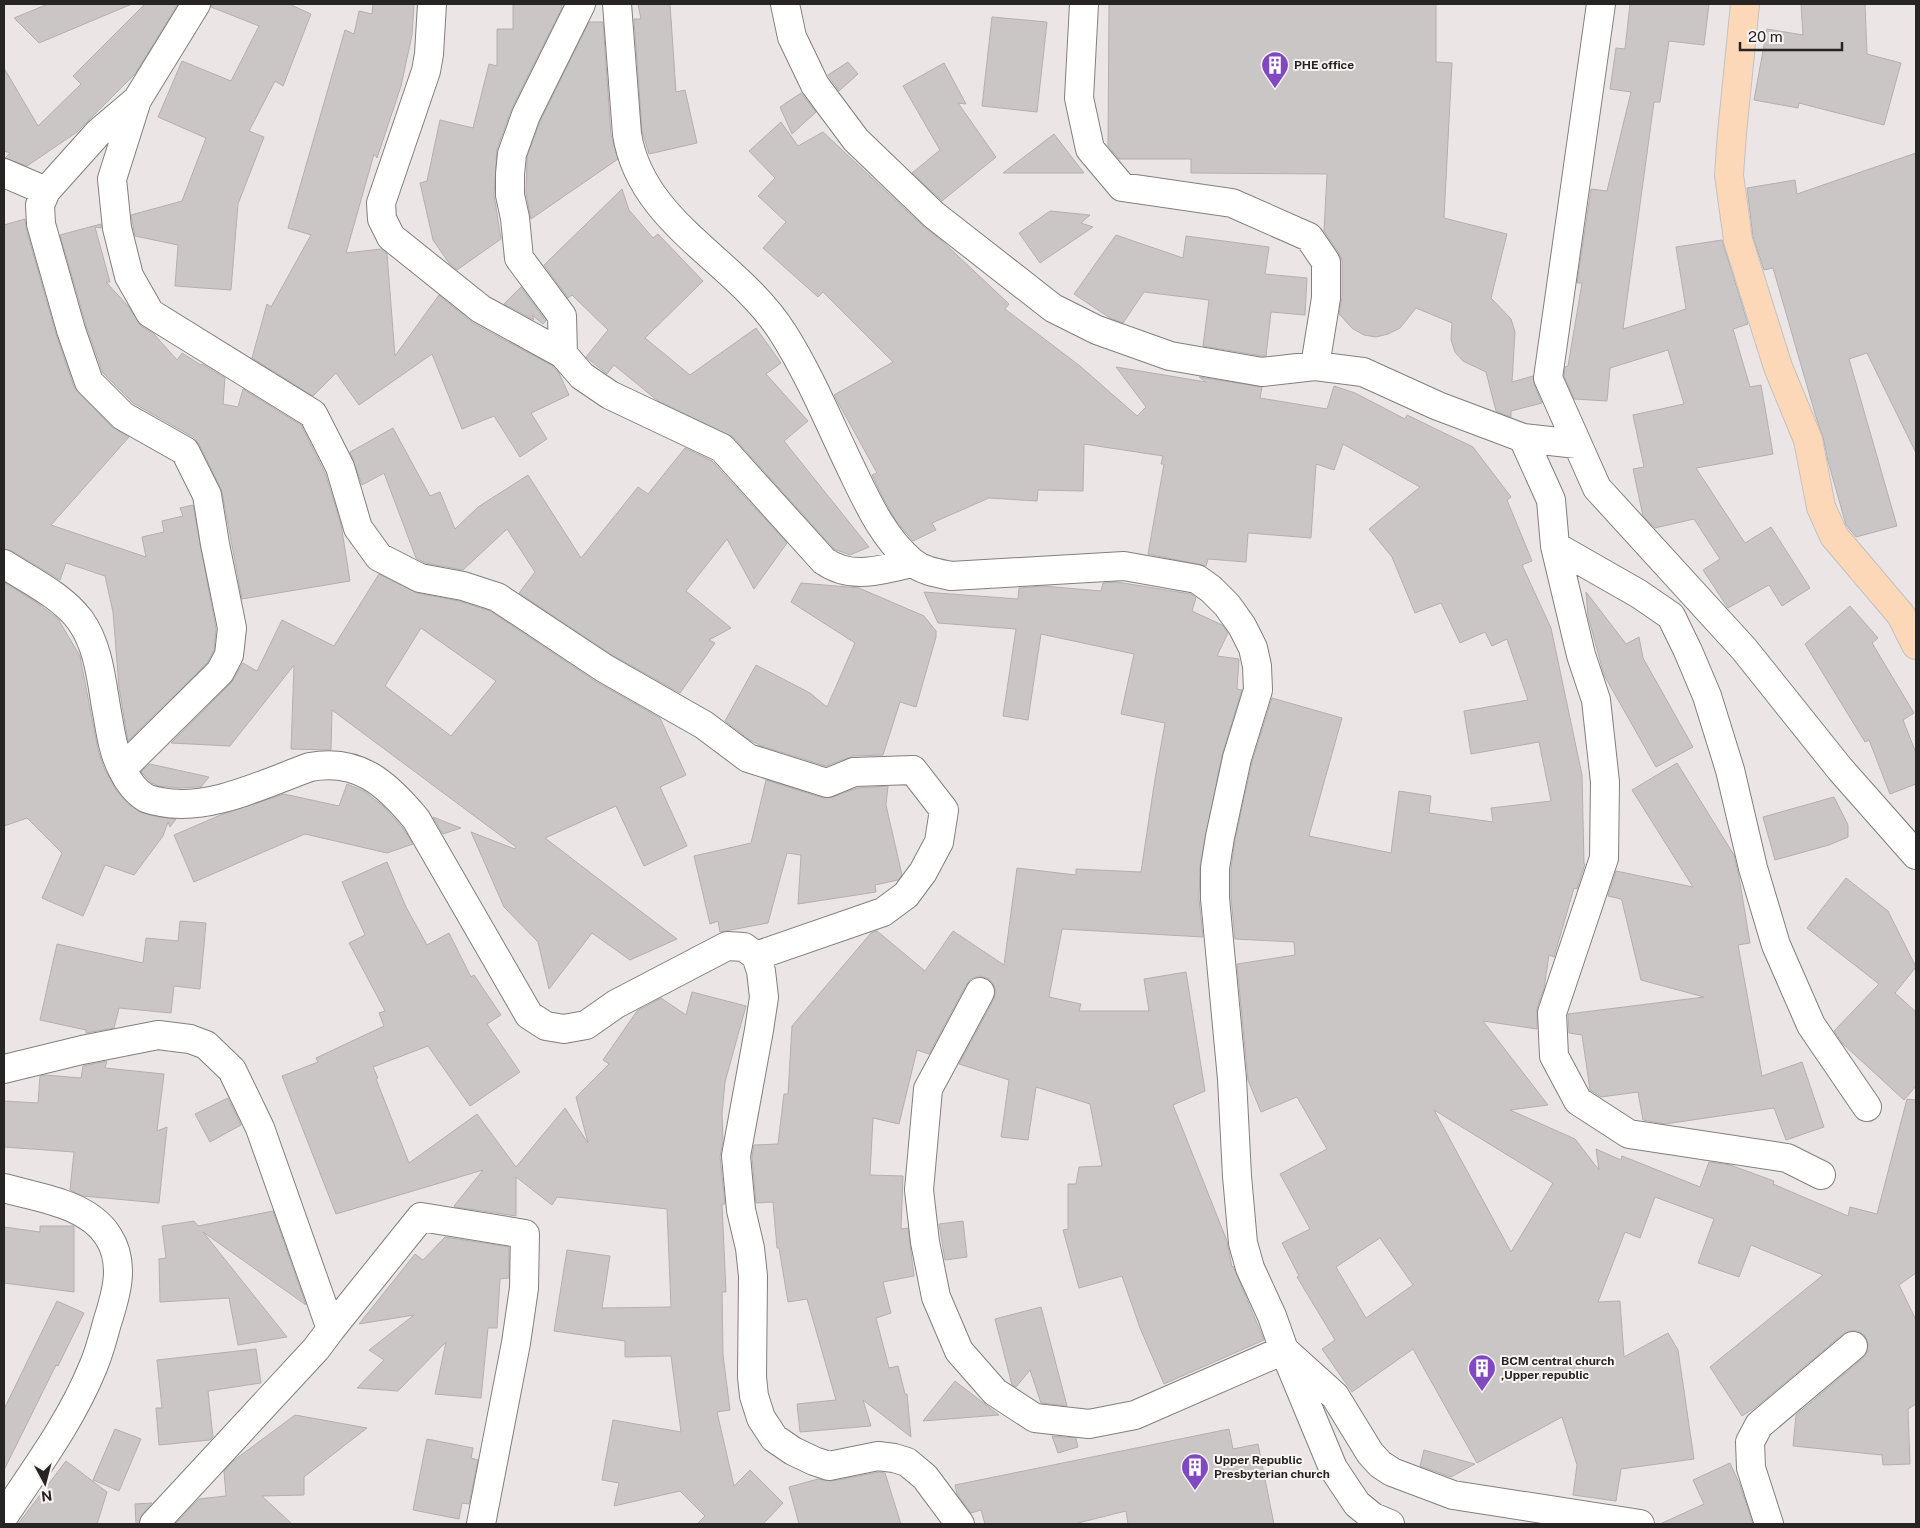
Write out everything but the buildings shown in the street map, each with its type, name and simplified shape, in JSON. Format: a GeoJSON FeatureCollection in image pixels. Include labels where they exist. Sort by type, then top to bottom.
{"type":"FeatureCollection","features":[{"type":"Feature","properties":{"kind":"main road"},"geometry":{"type":"LineString","coordinates":[[1745,4],[1732,133],[1730,175],[1738,240],[1778,367],[1808,440],[1821,507],[1834,536],[1901,615],[1916,645]]}},
{"type":"Feature","properties":{"kind":"street"},"geometry":{"type":"LineString","coordinates":[[196,4],[137,100],[112,179],[117,228],[129,276],[150,313],[313,414],[340,467],[358,528],[378,556],[420,578],[463,586],[497,597],[604,668],[704,725],[748,758],[827,783],[854,772],[913,770],[944,810],[939,842],[923,872],[906,896],[882,912],[756,956]]}},
{"type":"Feature","properties":{"kind":"street"},"geometry":{"type":"LineString","coordinates":[[432,4],[426,71],[381,203],[382,219],[391,237],[482,309],[563,354],[582,376],[610,395],[722,448],[824,561],[835,569],[860,573],[913,563]]}},
{"type":"Feature","properties":{"kind":"street"},"geometry":{"type":"LineString","coordinates":[[563,354],[562,316],[519,258],[516,218],[510,196],[510,174],[512,154],[526,115],[581,4]]}},
{"type":"Feature","properties":{"kind":"street"},"geometry":{"type":"LineString","coordinates":[[617,4],[629,150],[644,185],[659,206],[751,294],[782,331],[800,362],[879,523],[898,548],[913,563],[929,572],[951,576],[1124,566],[1197,579],[1211,589],[1227,605],[1242,626],[1253,648],[1257,666],[1258,690],[1237,758],[1220,837],[1215,868],[1215,898],[1232,1080],[1243,1243],[1250,1268],[1272,1316],[1284,1350],[1333,1468],[1357,1504],[1372,1517],[1390,1524]]}},
{"type":"Feature","properties":{"kind":"street"},"geometry":{"type":"LineString","coordinates":[[785,4],[792,36],[815,85],[856,140],[934,215],[1054,308],[1097,330],[1170,356],[1262,372],[1315,366],[1363,372],[1438,406],[1523,438],[1577,444]]}},
{"type":"Feature","properties":{"kind":"street"},"geometry":{"type":"LineString","coordinates":[[1084,4],[1079,98],[1090,149],[1122,187],[1232,203],[1309,237],[1326,262],[1326,298],[1315,366]]}},
{"type":"Feature","properties":{"kind":"street"},"geometry":{"type":"LineString","coordinates":[[1601,4],[1548,378],[1597,488],[1744,649],[1840,769],[1916,855]]}},
{"type":"Feature","properties":{"kind":"street"},"geometry":{"type":"LineString","coordinates":[[122,769],[220,672],[230,655],[232,628],[207,495],[184,451],[123,416],[89,382],[71,330],[41,224],[40,205],[46,192],[98,133],[137,100]]}},
{"type":"Feature","properties":{"kind":"street"},"geometry":{"type":"LineString","coordinates":[[4,173],[46,192]]}},
{"type":"Feature","properties":{"kind":"street"},"geometry":{"type":"LineString","coordinates":[[1523,438],[1550,500],[1555,546],[1580,655],[1596,700],[1605,782],[1604,858],[1552,1013],[1554,1056],[1578,1101],[1629,1134],[1787,1158],[1821,1175]]}},
{"type":"Feature","properties":{"kind":"street"},"geometry":{"type":"LineString","coordinates":[[1555,546],[1639,594],[1671,616],[1707,696],[1730,770],[1753,868],[1776,945],[1811,1025],[1868,1107]]}},
{"type":"Feature","properties":{"kind":"street"},"geometry":{"type":"LineString","coordinates":[[4,564],[51,593],[68,606],[80,621],[92,642],[114,748],[122,769],[135,788],[147,799],[184,805],[210,802],[310,767],[328,764],[342,765],[361,771],[383,783],[399,798],[416,819],[529,1015],[546,1026],[564,1029],[586,1025],[616,1004],[727,946],[744,947],[756,956],[761,971],[764,997],[760,1030],[736,1156],[741,1210],[750,1248],[753,1276],[752,1377],[754,1396],[761,1418],[774,1438],[814,1462],[829,1466],[878,1456],[907,1462],[925,1477],[960,1524]]}},
{"type":"Feature","properties":{"kind":"street"},"geometry":{"type":"LineString","coordinates":[[980,992],[928,1089],[919,1190],[925,1242],[936,1297],[959,1351],[995,1392],[1035,1418],[1089,1424],[1135,1415],[1284,1350]]}},
{"type":"Feature","properties":{"kind":"street"},"geometry":{"type":"LineString","coordinates":[[4,1068],[90,1048],[158,1035],[190,1039],[206,1045],[232,1070],[260,1128],[331,1329]]}},
{"type":"Feature","properties":{"kind":"street"},"geometry":{"type":"LineString","coordinates":[[4,1188],[67,1205],[90,1217],[108,1236],[118,1260],[118,1284],[93,1367],[58,1435],[4,1516]]}},
{"type":"Feature","properties":{"kind":"street"},"geometry":{"type":"LineString","coordinates":[[154,1524],[316,1349],[421,1217],[525,1234],[524,1288],[516,1344],[481,1524]]}},
{"type":"Feature","properties":{"kind":"street"},"geometry":{"type":"LineString","coordinates":[[1769,1524],[1751,1468],[1750,1442],[1759,1425],[1853,1346]]}},
{"type":"Feature","properties":{"kind":"street"},"geometry":{"type":"LineString","coordinates":[[1284,1350],[1335,1396],[1370,1453],[1380,1464],[1392,1472],[1453,1495],[1640,1524]]}},
{"type":"Feature","properties":{"kind":"place","name":"PHE office"},"geometry":{"type":"Point","coordinates":[1275,89]}},
{"type":"Feature","properties":{"kind":"place","name":"BCM central church ,Upper republic"},"geometry":{"type":"Point","coordinates":[1482,1392]}},
{"type":"Feature","properties":{"kind":"place","name":"Upper Republic Presbyterian church"},"geometry":{"type":"Point","coordinates":[1195,1491]}}]}
